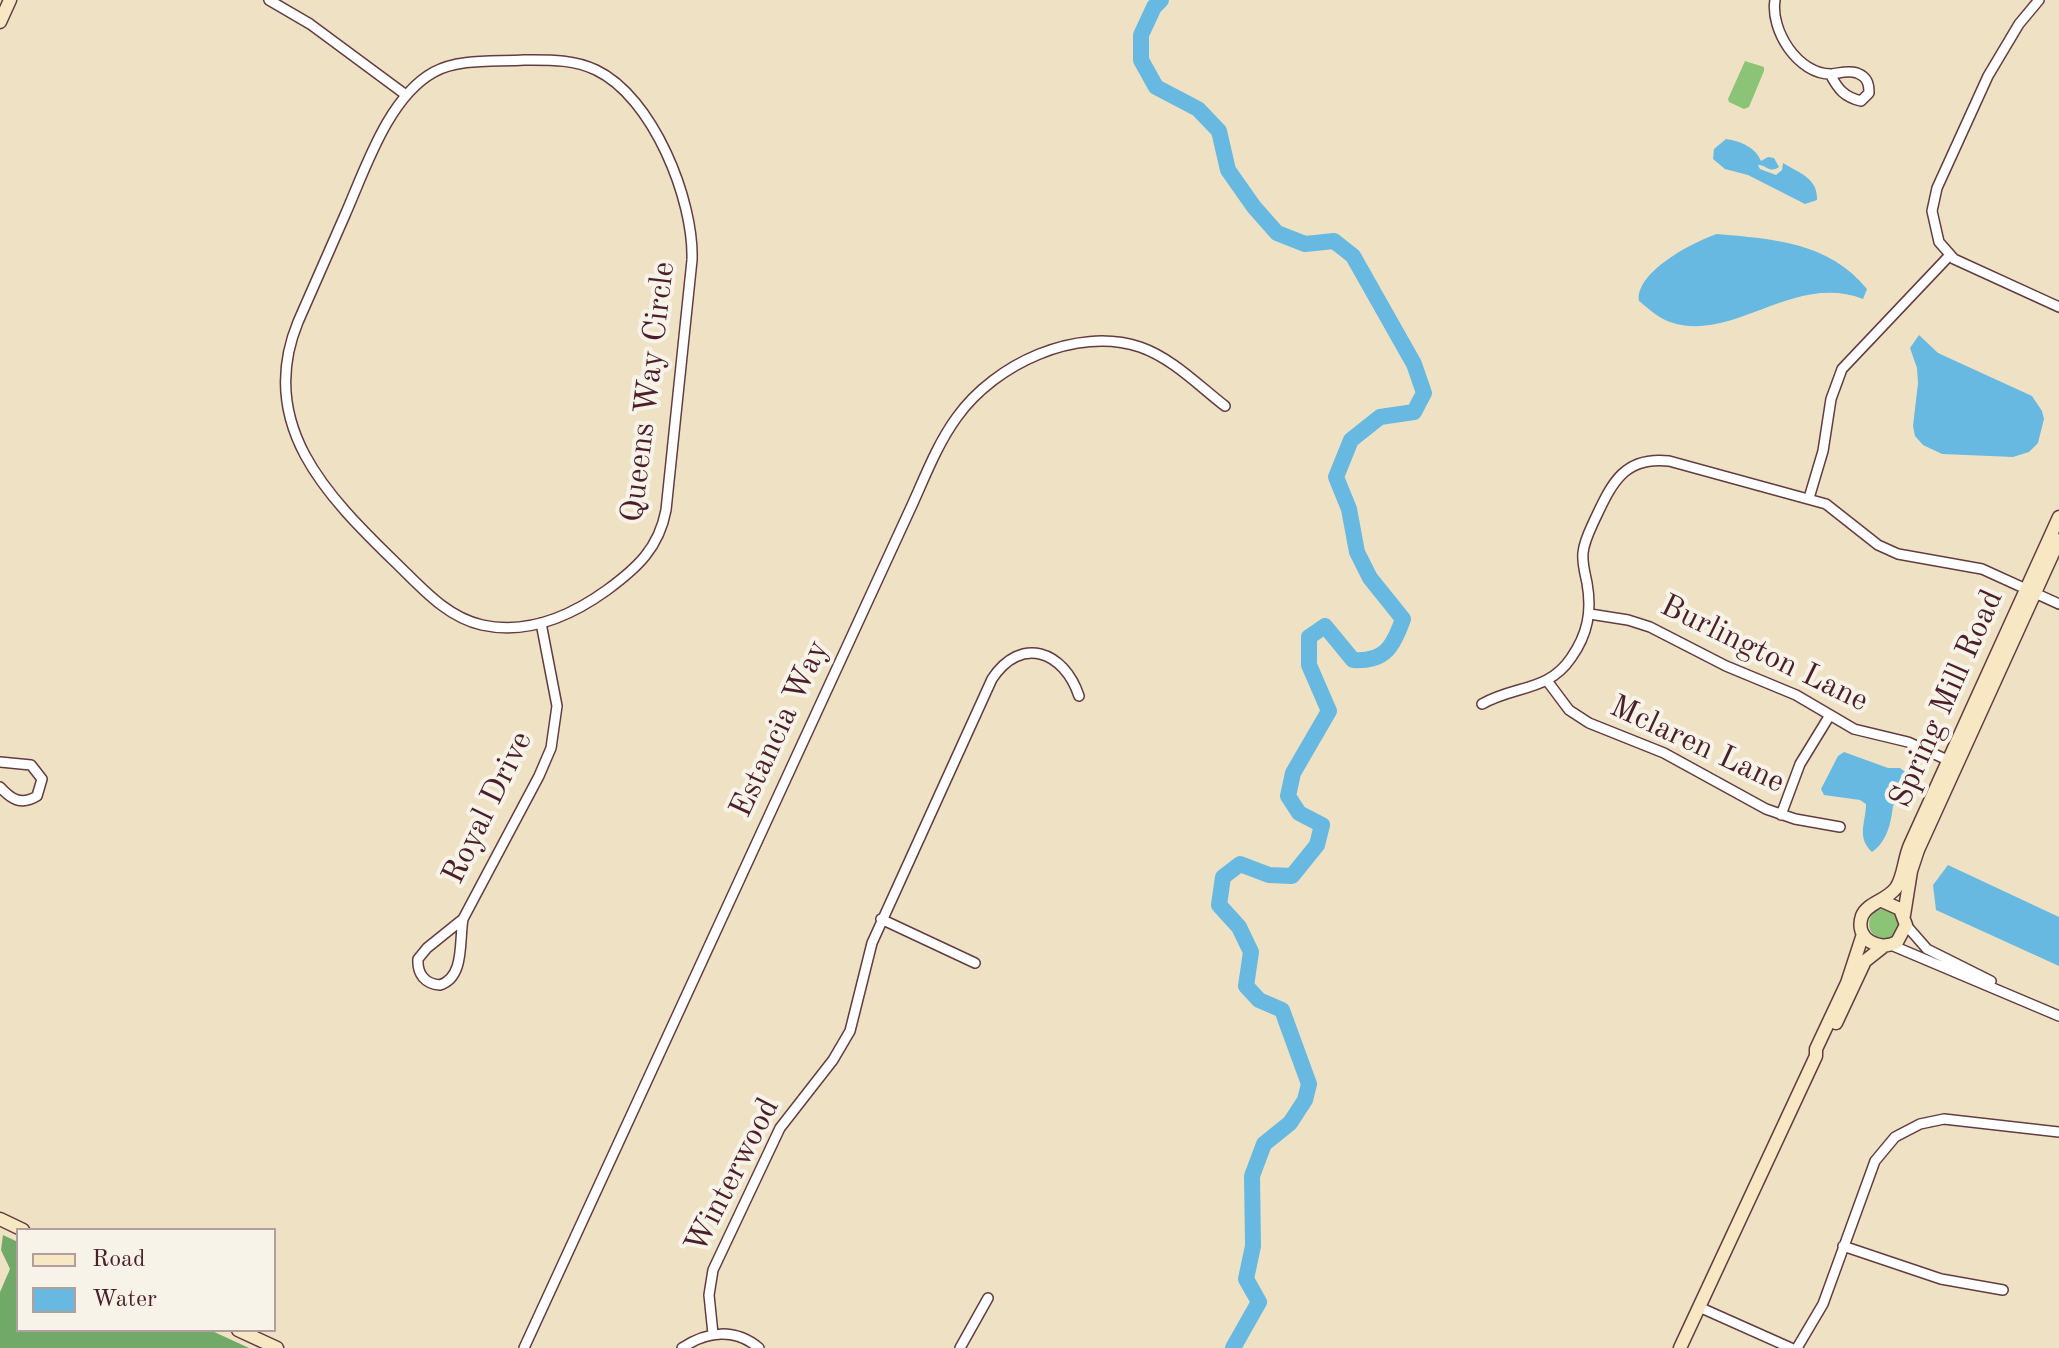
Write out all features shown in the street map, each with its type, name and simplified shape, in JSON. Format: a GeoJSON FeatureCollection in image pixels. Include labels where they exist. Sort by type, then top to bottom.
{"type":"FeatureCollection","features":[{"type":"Feature","properties":{"kind":"street"},"geometry":{"type":"LineString","coordinates":[[0,22],[10,0]]}},
{"type":"Feature","properties":{"kind":"street"},"geometry":{"type":"LineString","coordinates":[[269,0],[310,24],[406,95]]}},
{"type":"Feature","properties":{"kind":"street"},"geometry":{"type":"LineString","coordinates":[[1775,0],[1777,27],[1795,57],[1830,74]]}},
{"type":"Feature","properties":{"kind":"street"},"geometry":{"type":"LineString","coordinates":[[2039,0],[1995,61],[1937,188],[1932,211],[1935,233],[1950,255],[2059,307]]}},
{"type":"Feature","properties":{"kind":"street","name":"Queens Way Circle"},"geometry":{"type":"LineString","coordinates":[[565,61],[600,72],[629,97],[664,148],[690,222],[693,248],[687,317],[666,510],[659,537],[642,562],[588,604],[565,616],[541,623],[485,626],[457,616],[434,599],[333,498],[309,463],[289,415],[284,382],[293,334],[378,141],[406,95],[433,72],[463,63],[565,61]]}},
{"type":"Feature","properties":{"kind":"street"},"geometry":{"type":"LineString","coordinates":[[1809,498],[1823,451],[1831,399],[1842,369],[1950,255]]}},
{"type":"Feature","properties":{"kind":"street","name":"Estancia Way"},"geometry":{"type":"LineString","coordinates":[[524,1348],[924,478],[942,440],[959,414],[989,383],[1033,357],[1054,349],[1100,342],[1138,347],[1156,354],[1225,406]]}},
{"type":"Feature","properties":{"kind":"street"},"geometry":{"type":"LineString","coordinates":[[1482,704],[1504,692],[1548,682],[1573,656],[1590,614],[1583,560],[1585,543],[1608,490],[1619,475],[1637,463],[1654,459],[1826,504],[1878,545],[1898,554],[1974,567],[2059,604]]}},
{"type":"Feature","properties":{"kind":"street","name":"Spring Mill Road"},"geometry":{"type":"LineString","coordinates":[[1882,901],[1898,884],[1910,845],[2031,590],[2059,517]]}},
{"type":"Feature","properties":{"kind":"street","name":"Spring Mill Road"},"geometry":{"type":"LineString","coordinates":[[2031,590],[2059,540]]}},
{"type":"Feature","properties":{"kind":"street","name":"Burlington Lane"},"geometry":{"type":"LineString","coordinates":[[1590,614],[1650,627],[1726,666],[1796,695],[1854,729],[1908,742],[1952,762]]}},
{"type":"Feature","properties":{"kind":"street","name":"Royal Drive"},"geometry":{"type":"LineString","coordinates":[[463,919],[418,959],[419,972],[427,982],[440,985],[454,977],[458,967],[463,919],[551,748],[557,706],[541,623]]}},
{"type":"Feature","properties":{"kind":"street","name":"Winterwood"},"geometry":{"type":"LineString","coordinates":[[713,1334],[709,1295],[713,1270],[780,1128],[833,1060],[850,1031],[867,959],[881,919],[996,672],[1017,657],[1044,654],[1062,665],[1079,696]]}},
{"type":"Feature","properties":{"kind":"street","name":"Mclaren Lane"},"geometry":{"type":"LineString","coordinates":[[1548,682],[1577,716],[1664,753],[1781,815],[1840,827]]}},
{"type":"Feature","properties":{"kind":"street"},"geometry":{"type":"LineString","coordinates":[[1781,815],[1800,764],[1830,715]]}},
{"type":"Feature","properties":{"kind":"street"},"geometry":{"type":"LineString","coordinates":[[0,762],[31,765],[42,779],[37,796],[26,801],[12,799],[0,787]]}},
{"type":"Feature","properties":{"kind":"street","name":"Spring Mill Road"},"geometry":{"type":"LineString","coordinates":[[1905,920],[1913,863],[1952,762]]}},
{"type":"Feature","properties":{"kind":"street"},"geometry":{"type":"LineString","coordinates":[[1816,1056],[1816,1049],[1847,983],[1863,934],[1861,919],[1868,907],[1882,901],[1895,905],[1927,949],[1970,969],[2014,995]]}},
{"type":"Feature","properties":{"kind":"street"},"geometry":{"type":"LineString","coordinates":[[881,919],[975,963]]}},
{"type":"Feature","properties":{"kind":"street"},"geometry":{"type":"LineString","coordinates":[[1680,1348],[1816,1056],[1845,1010],[1865,961],[1902,937],[1905,920]]}},
{"type":"Feature","properties":{"kind":"street"},"geometry":{"type":"LineString","coordinates":[[1863,934],[1872,943],[1888,946],[2014,995],[2059,1016]]}},
{"type":"Feature","properties":{"kind":"street"},"geometry":{"type":"LineString","coordinates":[[1699,1307],[1794,1348],[1823,1304],[1875,1161],[1885,1146],[1920,1124],[1944,1119],[2059,1132]]}},
{"type":"Feature","properties":{"kind":"street"},"geometry":{"type":"LineString","coordinates":[[0,1219],[19,1228]]}},
{"type":"Feature","properties":{"kind":"street"},"geometry":{"type":"LineString","coordinates":[[1843,1246],[1941,1279],[2003,1290]]}},
{"type":"Feature","properties":{"kind":"street"},"geometry":{"type":"LineString","coordinates":[[960,1348],[988,1298]]}},
{"type":"Feature","properties":{"kind":"street"},"geometry":{"type":"LineString","coordinates":[[242,1332],[277,1348]]}},
{"type":"Feature","properties":{"kind":"street"},"geometry":{"type":"LineString","coordinates":[[682,1348],[700,1337],[713,1334],[736,1335],[759,1348]]}},
{"type":"Feature","properties":{"kind":"green space"},"geometry":{"type":"Polygon","coordinates":[[[1745,61],[1764,67],[1764,71],[1749,107],[1744,109],[1728,99],[1745,61]]]}},
{"type":"Feature","properties":{"kind":"green space"},"geometry":{"type":"Polygon","coordinates":[[[1884,909],[1895,913],[1899,924],[1895,935],[1884,939],[1873,935],[1869,924],[1873,913],[1884,909]]]}},
{"type":"Feature","properties":{"kind":"green space"},"geometry":{"type":"Polygon","coordinates":[[[3,1235],[16,1241],[16,1332],[214,1332],[249,1348],[0,1348],[0,1292],[10,1269],[1,1250],[3,1235]]]}},
{"type":"Feature","properties":{"kind":"water"},"geometry":{"type":"Polygon","coordinates":[[[1726,139],[1747,146],[1756,152],[1761,161],[1774,158],[1779,167],[1773,170],[1758,165],[1760,169],[1776,175],[1782,170],[1783,163],[1801,173],[1814,186],[1817,200],[1805,204],[1748,175],[1725,169],[1713,159],[1714,149],[1726,139]]]}},
{"type":"Feature","properties":{"kind":"water"},"geometry":{"type":"Polygon","coordinates":[[[1717,234],[1779,241],[1818,252],[1852,273],[1867,289],[1863,299],[1837,293],[1812,294],[1717,324],[1694,326],[1670,322],[1639,301],[1640,290],[1656,269],[1681,251],[1717,234]]]}},
{"type":"Feature","properties":{"kind":"water"},"geometry":{"type":"Polygon","coordinates":[[[1919,335],[1938,353],[2032,396],[2044,419],[2038,443],[2029,452],[2013,457],[1942,454],[1923,445],[1915,436],[1913,426],[1918,383],[1910,348],[1919,335]]]}},
{"type":"Feature","properties":{"kind":"water"},"geometry":{"type":"Polygon","coordinates":[[[1844,752],[1888,768],[1900,768],[1908,774],[1903,794],[1893,806],[1885,838],[1872,852],[1863,835],[1866,804],[1860,800],[1824,795],[1821,789],[1838,756],[1844,752]]]}},
{"type":"Feature","properties":{"kind":"water"},"geometry":{"type":"Polygon","coordinates":[[[1948,865],[2059,917],[2059,966],[1936,910],[1933,885],[1948,865]]]}},
{"type":"Feature","properties":{"kind":"waterway"},"geometry":{"type":"LineString","coordinates":[[1161,0],[1154,7],[1141,35],[1141,60],[1156,87],[1198,109],[1219,131],[1228,170],[1277,233],[1305,244],[1334,241],[1353,256],[1414,364],[1424,393],[1414,412],[1380,417],[1351,440],[1336,477],[1349,509],[1357,552],[1370,578],[1403,619],[1386,651],[1364,660],[1353,660],[1325,626],[1309,637],[1309,665],[1329,711],[1293,773],[1288,796],[1299,813],[1322,825],[1317,845],[1292,876],[1269,875],[1240,864],[1223,877],[1219,905],[1239,927],[1251,952],[1246,986],[1259,1000],[1282,1010],[1309,1084],[1305,1100],[1290,1123],[1264,1144],[1252,1176],[1253,1246],[1246,1279],[1259,1302],[1233,1348]]}}]}
